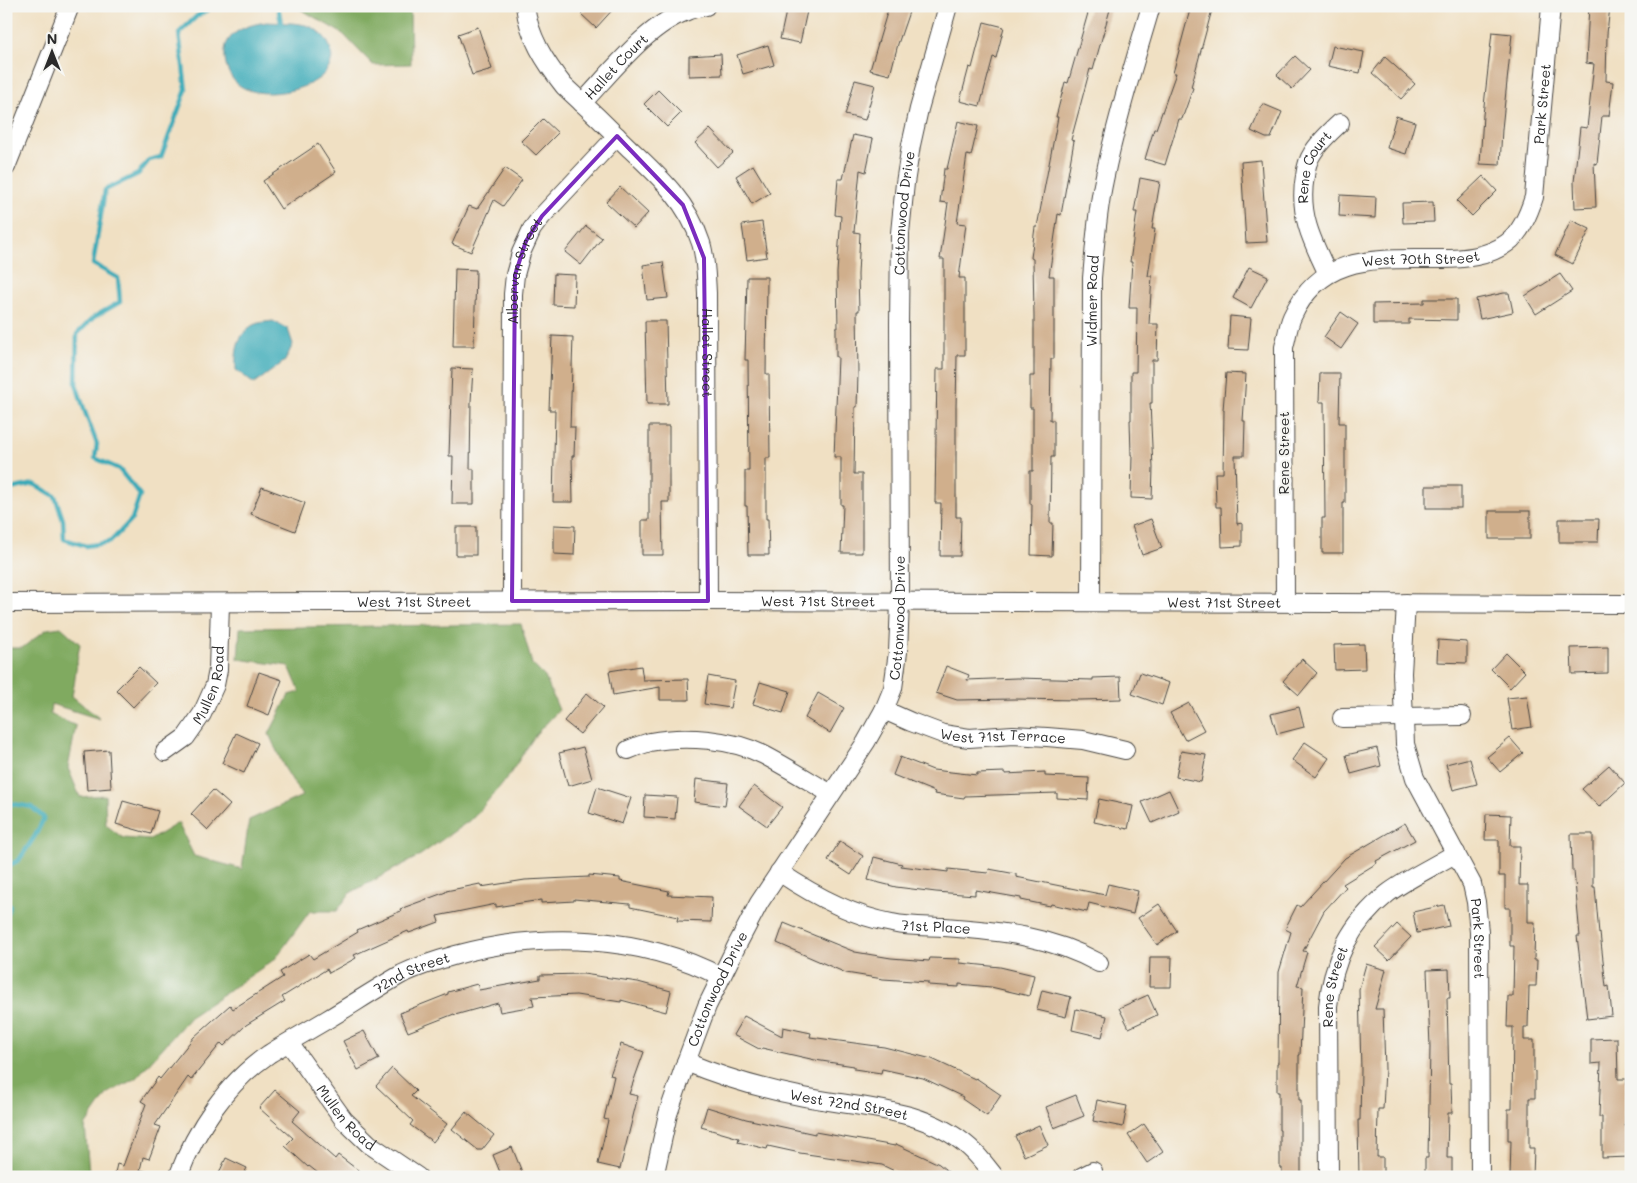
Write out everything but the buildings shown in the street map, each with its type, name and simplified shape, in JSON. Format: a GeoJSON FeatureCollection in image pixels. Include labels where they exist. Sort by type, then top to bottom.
{"type":"FeatureCollection","features":[{"type":"Feature","properties":{"kind":"street"},"geometry":{"type":"LineString","coordinates":[[6,167],[70,6]]}},
{"type":"Feature","properties":{"kind":"street"},"geometry":{"type":"LineString","coordinates":[[525,6],[530,28],[543,58],[564,86],[617,136]]}},
{"type":"Feature","properties":{"kind":"street","name":"Hallet Court"},"geometry":{"type":"LineString","coordinates":[[582,103],[647,35],[688,10],[706,6]]}},
{"type":"Feature","properties":{"kind":"street","name":"Cottonwood Drive"},"geometry":{"type":"LineString","coordinates":[[654,1177],[668,1114],[686,1062],[721,977],[759,903],[866,742],[894,688],[900,602],[900,233],[911,145],[919,109],[948,6]]}},
{"type":"Feature","properties":{"kind":"street","name":"Widmer Road"},"geometry":{"type":"LineString","coordinates":[[1091,602],[1092,278],[1096,227],[1104,180],[1116,129],[1151,6]]}},
{"type":"Feature","properties":{"kind":"street","name":"Park Street"},"geometry":{"type":"LineString","coordinates":[[1533,202],[1551,6]]}},
{"type":"Feature","properties":{"kind":"street","name":"Rene Court"},"geometry":{"type":"LineString","coordinates":[[1328,274],[1310,237],[1303,212],[1302,189],[1310,156],[1320,141],[1340,123]]}},
{"type":"Feature","properties":{"kind":"street","name":"Hallet Street"},"geometry":{"type":"LineString","coordinates":[[617,136],[665,182],[683,205],[696,231],[704,258],[707,293],[708,601]]}},
{"type":"Feature","properties":{"kind":"street","name":"Albervan Street"},"geometry":{"type":"LineString","coordinates":[[512,602],[512,397],[513,294],[515,274],[526,241],[542,216],[617,136]]}},
{"type":"Feature","properties":{"kind":"street","name":"West 70th Street"},"geometry":{"type":"LineString","coordinates":[[1299,306],[1316,283],[1328,274],[1346,265],[1370,260],[1464,259],[1484,255],[1507,243],[1527,217],[1533,202]]}},
{"type":"Feature","properties":{"kind":"street","name":"Rene Street"},"geometry":{"type":"LineString","coordinates":[[1285,602],[1284,347],[1292,318],[1299,306]]}},
{"type":"Feature","properties":{"kind":"street","name":"West 71st Street"},"geometry":{"type":"LineString","coordinates":[[6,603],[708,601],[1631,604]]}},
{"type":"Feature","properties":{"kind":"street","name":"Mullen Road"},"geometry":{"type":"LineString","coordinates":[[165,752],[186,737],[202,714],[215,685],[218,670],[220,603]]}},
{"type":"Feature","properties":{"kind":"street","name":"Park Street"},"geometry":{"type":"LineString","coordinates":[[1406,603],[1402,673],[1405,744],[1415,778],[1472,884],[1476,902],[1479,932],[1480,1177]]}},
{"type":"Feature","properties":{"kind":"street","name":"West 71st Terrace"},"geometry":{"type":"LineString","coordinates":[[884,710],[943,734],[969,738],[1014,735],[1065,738],[1083,740],[1125,750]]}},
{"type":"Feature","properties":{"kind":"street"},"geometry":{"type":"LineString","coordinates":[[1342,718],[1462,716]]}},
{"type":"Feature","properties":{"kind":"street"},"geometry":{"type":"LineString","coordinates":[[628,750],[650,742],[684,739],[714,740],[740,745],[763,754],[831,794]]}},
{"type":"Feature","properties":{"kind":"street","name":"Rene Street"},"geometry":{"type":"LineString","coordinates":[[1330,1177],[1328,1006],[1331,982],[1338,957],[1351,933],[1370,909],[1388,893],[1456,853]]}},
{"type":"Feature","properties":{"kind":"street","name":"71st Place"},"geometry":{"type":"LineString","coordinates":[[779,872],[799,886],[859,915],[893,924],[1007,933],[1050,942],[1082,954],[1099,963]]}},
{"type":"Feature","properties":{"kind":"street","name":"72nd Street"},"geometry":{"type":"LineString","coordinates":[[178,1177],[192,1141],[211,1113],[239,1078],[268,1055],[403,974],[436,960],[516,942],[560,940],[606,943],[641,949],[679,958],[701,966],[721,977]]}},
{"type":"Feature","properties":{"kind":"street","name":"Mullen Road"},"geometry":{"type":"LineString","coordinates":[[289,1043],[344,1120],[369,1144],[418,1177]]}},
{"type":"Feature","properties":{"kind":"street","name":"West 72nd Street"},"geometry":{"type":"LineString","coordinates":[[686,1062],[714,1073],[767,1089],[884,1109],[912,1116],[947,1132],[970,1148],[995,1177]]}},
{"type":"Feature","properties":{"kind":"highlighted area"},"geometry":{"type":"Polygon","coordinates":[[[617,136],[683,205],[704,258],[708,601],[512,601],[515,275],[526,241],[542,216],[617,136]]]}},
{"type":"Feature","properties":{"kind":"green space"},"geometry":{"type":"Polygon","coordinates":[[[295,6],[410,6],[411,64],[373,65],[343,34],[295,6]]]}},
{"type":"Feature","properties":{"kind":"green space"},"geometry":{"type":"Polygon","coordinates":[[[521,624],[532,664],[545,677],[559,710],[536,734],[508,777],[473,818],[419,856],[350,893],[337,911],[310,911],[275,959],[191,1016],[136,1078],[107,1094],[85,1126],[88,1177],[6,1177],[6,648],[22,648],[47,629],[61,627],[80,644],[72,696],[100,719],[51,704],[50,714],[76,726],[68,768],[80,797],[105,795],[106,825],[123,838],[150,840],[178,823],[194,856],[242,869],[249,820],[302,796],[284,767],[269,734],[289,695],[300,692],[289,666],[238,659],[240,628],[521,624]]]}},
{"type":"Feature","properties":{"kind":"water"},"geometry":{"type":"Polygon","coordinates":[[[267,22],[294,23],[309,26],[322,35],[327,41],[332,55],[328,69],[323,75],[303,87],[277,93],[250,91],[240,86],[232,78],[227,67],[225,58],[226,45],[233,35],[243,28],[267,22]]]}},
{"type":"Feature","properties":{"kind":"water"},"geometry":{"type":"Polygon","coordinates":[[[273,321],[288,329],[293,344],[285,361],[254,384],[236,370],[238,344],[243,333],[253,325],[273,321]]]}},
{"type":"Feature","properties":{"kind":"waterway"},"geometry":{"type":"LineString","coordinates":[[6,490],[34,484],[55,496],[63,520],[64,539],[86,546],[110,542],[132,519],[140,495],[119,469],[95,458],[97,444],[76,384],[77,334],[94,317],[120,302],[118,278],[93,264],[105,190],[138,174],[149,160],[161,157],[186,90],[179,33],[197,16],[214,6]]}},
{"type":"Feature","properties":{"kind":"waterway"},"geometry":{"type":"LineString","coordinates":[[278,6],[281,23]]}},
{"type":"Feature","properties":{"kind":"waterway"},"geometry":{"type":"LineString","coordinates":[[6,800],[13,804],[32,807],[44,818],[19,860],[6,867]]}},
{"type":"Feature","properties":{"kind":"waterway"},"geometry":{"type":"LineString","coordinates":[[6,903],[10,906],[6,916]]}}]}
